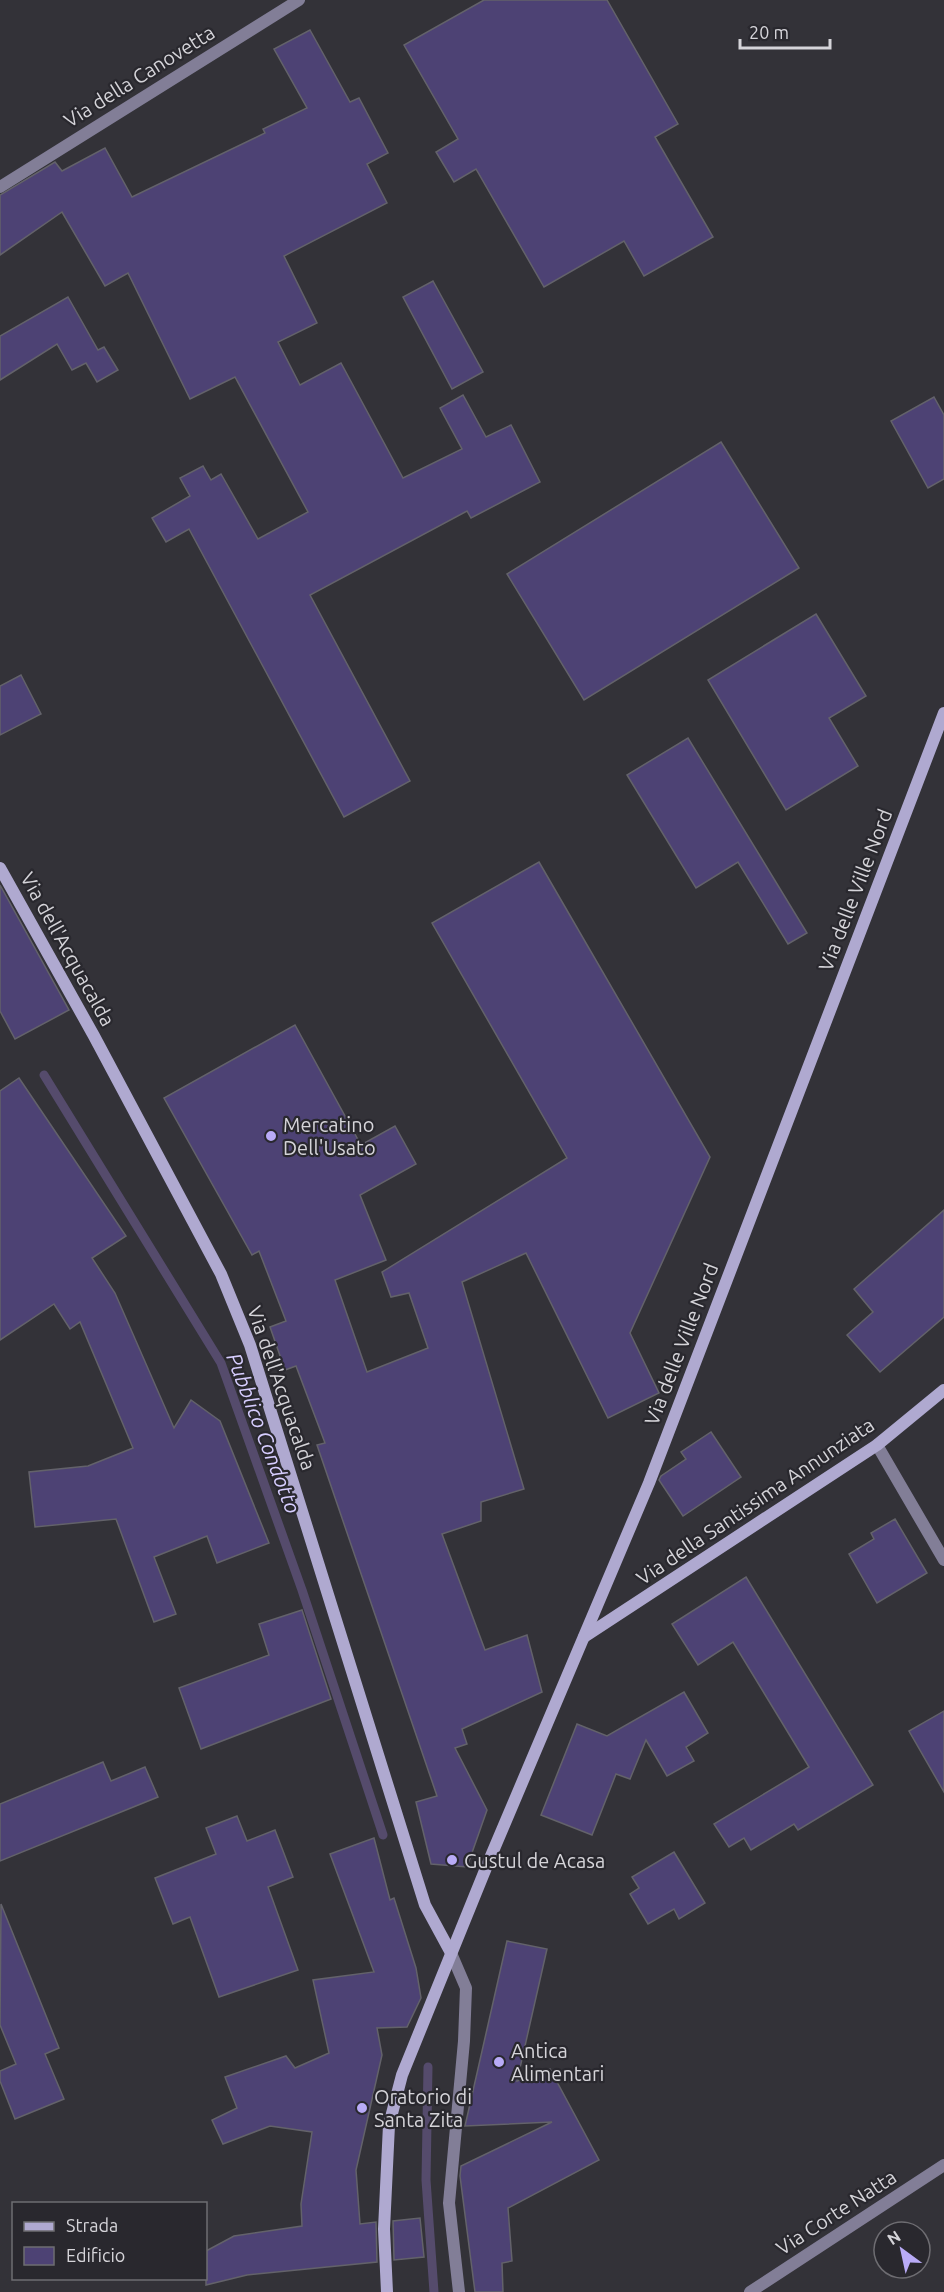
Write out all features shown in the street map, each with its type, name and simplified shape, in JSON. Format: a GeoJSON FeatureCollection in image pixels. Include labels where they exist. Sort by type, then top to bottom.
{"type":"FeatureCollection","features":[{"type":"Feature","properties":{"kind":"street","name":"Via della Canovetta"},"geometry":{"type":"LineString","coordinates":[[0,187],[299,0]]}},
{"type":"Feature","properties":{"kind":"street","name":"Via delle Ville Nord"},"geometry":{"type":"LineString","coordinates":[[387,2292],[384,2229],[389,2125],[402,2075],[649,1483],[944,713]]}},
{"type":"Feature","properties":{"kind":"street","name":"Via dell'Acquacalda"},"geometry":{"type":"LineString","coordinates":[[0,868],[94,1036],[221,1274],[250,1345],[425,1905],[451,1953]]}},
{"type":"Feature","properties":{"kind":"street","name":"Via della Santissima Annunziata"},"geometry":{"type":"LineString","coordinates":[[583,1638],[877,1445],[944,1390]]}},
{"type":"Feature","properties":{"kind":"street"},"geometry":{"type":"LineString","coordinates":[[877,1445],[944,1560]]}},
{"type":"Feature","properties":{"kind":"street"},"geometry":{"type":"LineString","coordinates":[[451,1953],[466,1988],[464,2041],[449,2203],[459,2292]]}},
{"type":"Feature","properties":{"kind":"street","name":"Via Corte Natta"},"geometry":{"type":"LineString","coordinates":[[750,2292],[944,2165]]}},
{"type":"Feature","properties":{"kind":"building"},"geometry":{"type":"Polygon","coordinates":[[[484,0],[607,0],[678,124],[655,137],[713,237],[644,276],[624,241],[544,287],[476,169],[454,182],[436,152],[458,139],[404,45],[484,0]]]}},
{"type":"Feature","properties":{"kind":"building"},"geometry":{"type":"Polygon","coordinates":[[[310,30],[350,102],[359,98],[388,153],[367,164],[387,203],[284,256],[317,323],[278,342],[300,385],[341,363],[403,478],[462,449],[440,408],[463,395],[486,437],[511,425],[540,482],[471,518],[467,511],[310,595],[410,781],[344,817],[189,529],[166,542],[152,518],[190,496],[180,478],[203,466],[211,480],[221,474],[258,539],[308,512],[235,377],[190,399],[128,273],[105,286],[62,212],[0,255],[0,195],[55,162],[62,171],[105,148],[132,197],[265,133],[263,129],[307,108],[274,49],[310,30]]]}},
{"type":"Feature","properties":{"kind":"building"},"geometry":{"type":"Polygon","coordinates":[[[433,281],[483,372],[452,389],[403,297],[433,281]]]}},
{"type":"Feature","properties":{"kind":"building"},"geometry":{"type":"Polygon","coordinates":[[[68,297],[98,350],[104,347],[118,370],[97,382],[86,363],[72,370],[57,344],[0,380],[0,336],[68,297]]]}},
{"type":"Feature","properties":{"kind":"building"},"geometry":{"type":"Polygon","coordinates":[[[934,397],[944,415],[944,479],[928,488],[891,421],[934,397]]]}},
{"type":"Feature","properties":{"kind":"building"},"geometry":{"type":"Polygon","coordinates":[[[721,442],[799,568],[584,700],[507,574],[721,442]]]}},
{"type":"Feature","properties":{"kind":"building"},"geometry":{"type":"Polygon","coordinates":[[[816,614],[866,696],[829,718],[858,766],[786,810],[708,680],[816,614]]]}},
{"type":"Feature","properties":{"kind":"building"},"geometry":{"type":"Polygon","coordinates":[[[21,675],[41,714],[0,735],[0,686],[21,675]]]}},
{"type":"Feature","properties":{"kind":"building"},"geometry":{"type":"Polygon","coordinates":[[[688,738],[807,933],[788,944],[738,862],[696,888],[627,775],[688,738]]]}},
{"type":"Feature","properties":{"kind":"building"},"geometry":{"type":"Polygon","coordinates":[[[539,862],[710,1157],[630,1333],[659,1393],[608,1418],[526,1253],[462,1282],[524,1489],[481,1502],[481,1521],[442,1534],[485,1650],[527,1635],[542,1692],[462,1729],[467,1744],[455,1748],[487,1810],[467,1867],[431,1864],[416,1802],[437,1796],[317,1445],[325,1443],[296,1366],[285,1370],[270,1327],[286,1321],[259,1251],[252,1255],[164,1098],[295,1025],[361,1145],[395,1126],[416,1164],[360,1195],[386,1260],[335,1280],[367,1372],[428,1348],[409,1293],[391,1297],[382,1272],[567,1158],[432,923],[539,862]]]}},
{"type":"Feature","properties":{"kind":"building"},"geometry":{"type":"Polygon","coordinates":[[[0,885],[69,1010],[15,1039],[0,1011],[0,885]]]}},
{"type":"Feature","properties":{"kind":"building"},"geometry":{"type":"Polygon","coordinates":[[[19,1078],[126,1236],[92,1258],[115,1293],[174,1428],[191,1400],[220,1421],[269,1543],[217,1563],[207,1536],[154,1557],[176,1614],[154,1622],[116,1519],[35,1527],[29,1472],[88,1466],[133,1448],[80,1322],[70,1329],[54,1304],[0,1340],[0,1091],[19,1078]]]}},
{"type":"Feature","properties":{"kind":"building"},"geometry":{"type":"Polygon","coordinates":[[[944,1210],[944,1317],[880,1372],[847,1335],[873,1312],[854,1289],[944,1210]]]}},
{"type":"Feature","properties":{"kind":"building"},"geometry":{"type":"Polygon","coordinates":[[[711,1432],[741,1477],[683,1516],[659,1480],[661,1476],[686,1459],[681,1452],[711,1432]]]}},
{"type":"Feature","properties":{"kind":"building"},"geometry":{"type":"Polygon","coordinates":[[[895,1519],[927,1573],[877,1603],[849,1554],[874,1539],[871,1533],[895,1519]]]}},
{"type":"Feature","properties":{"kind":"building"},"geometry":{"type":"Polygon","coordinates":[[[746,1577],[873,1785],[798,1830],[794,1824],[751,1850],[744,1838],[729,1847],[714,1824],[809,1767],[733,1642],[698,1665],[672,1624],[746,1577]]]}},
{"type":"Feature","properties":{"kind":"building"},"geometry":{"type":"Polygon","coordinates":[[[302,1610],[331,1699],[201,1749],[179,1688],[269,1655],[259,1624],[302,1610]]]}},
{"type":"Feature","properties":{"kind":"building"},"geometry":{"type":"Polygon","coordinates":[[[684,1692],[708,1733],[686,1747],[694,1761],[667,1776],[646,1740],[630,1779],[616,1774],[592,1835],[541,1815],[577,1724],[607,1736],[684,1692]]]}},
{"type":"Feature","properties":{"kind":"building"},"geometry":{"type":"Polygon","coordinates":[[[944,1711],[944,1792],[909,1731],[944,1711]]]}},
{"type":"Feature","properties":{"kind":"building"},"geometry":{"type":"Polygon","coordinates":[[[103,1762],[111,1781],[145,1767],[158,1797],[0,1861],[0,1804],[103,1762]]]}},
{"type":"Feature","properties":{"kind":"building"},"geometry":{"type":"Polygon","coordinates":[[[237,1816],[247,1841],[275,1830],[293,1877],[268,1887],[298,1970],[219,1997],[190,1917],[173,1924],[155,1878],[216,1854],[206,1828],[237,1816]]]}},
{"type":"Feature","properties":{"kind":"building"},"geometry":{"type":"Polygon","coordinates":[[[374,1838],[390,1900],[394,1898],[416,1968],[421,1998],[407,2027],[377,2028],[382,2055],[356,2170],[360,2224],[376,2222],[377,2262],[247,2275],[206,2285],[207,2250],[234,2236],[302,2226],[301,2204],[312,2132],[270,2126],[223,2144],[212,2120],[237,2108],[225,2077],[286,2056],[295,2068],[329,2053],[313,1980],[374,1972],[330,1854],[374,1838]]]}},
{"type":"Feature","properties":{"kind":"building"},"geometry":{"type":"Polygon","coordinates":[[[674,1852],[705,1903],[679,1919],[674,1909],[648,1924],[630,1894],[639,1888],[632,1877],[674,1852]]]}},
{"type":"Feature","properties":{"kind":"building"},"geometry":{"type":"Polygon","coordinates":[[[1,1904],[59,2048],[45,2054],[64,2099],[15,2119],[0,2081],[0,2071],[16,2064],[0,2025],[1,1904]]]}},
{"type":"Feature","properties":{"kind":"building"},"geometry":{"type":"Polygon","coordinates":[[[507,1941],[547,1949],[517,2081],[550,2069],[599,2160],[508,2208],[512,2261],[502,2263],[503,2292],[475,2292],[460,2176],[461,2166],[552,2122],[465,2126],[507,1941]]]}},
{"type":"Feature","properties":{"kind":"building"},"geometry":{"type":"Polygon","coordinates":[[[420,2218],[424,2257],[394,2260],[393,2221],[420,2218]]]}},
{"type":"Feature","properties":{"kind":"waterway","name":"Pubblico Condotto"},"geometry":{"type":"LineString","coordinates":[[44,1075],[221,1363],[302,1590],[383,1835]]}},
{"type":"Feature","properties":{"kind":"waterway","name":"Pubblico Condotto"},"geometry":{"type":"LineString","coordinates":[[428,2067],[426,2180],[434,2292]]}},
{"type":"Feature","properties":{"kind":"place","name":"Mercatino Dell'Usato"},"geometry":{"type":"Point","coordinates":[271,1136]}},
{"type":"Feature","properties":{"kind":"place","name":"Gustul de Acasa"},"geometry":{"type":"Point","coordinates":[452,1860]}},
{"type":"Feature","properties":{"kind":"place","name":"Antica Alimentari"},"geometry":{"type":"Point","coordinates":[499,2062]}},
{"type":"Feature","properties":{"kind":"place","name":"Oratorio di Santa Zita"},"geometry":{"type":"Point","coordinates":[362,2108]}}]}
